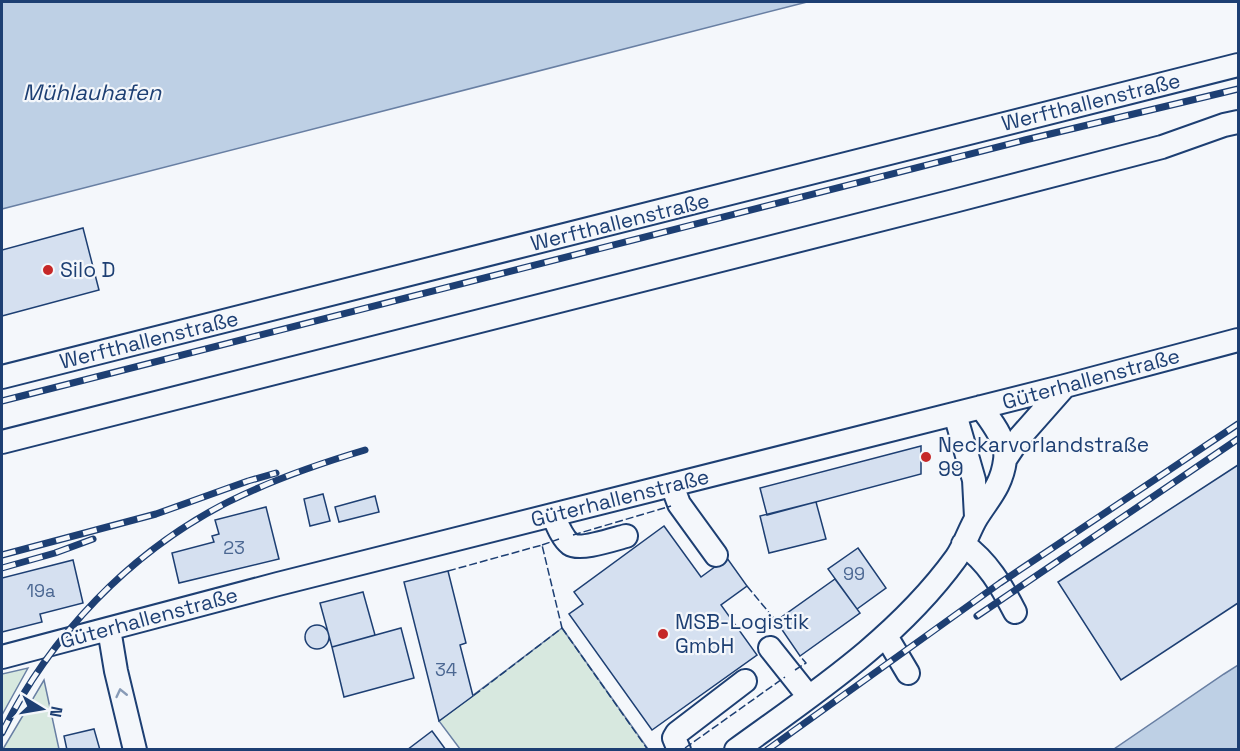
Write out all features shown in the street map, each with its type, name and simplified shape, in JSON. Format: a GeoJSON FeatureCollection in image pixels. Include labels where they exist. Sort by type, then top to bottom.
{"type":"FeatureCollection","features":[{"type":"Feature","properties":{"kind":"street","name":"Werfthallenstraße"},"geometry":{"type":"LineString","coordinates":[[2,376],[1239,65]]}},
{"type":"Feature","properties":{"kind":"street"},"geometry":{"type":"LineString","coordinates":[[2,442],[965,198],[1162,147],[1239,122]]}},
{"type":"Feature","properties":{"kind":"street","name":"Güterhallenstraße"},"geometry":{"type":"LineString","coordinates":[[2,657],[1239,340]]}},
{"type":"Feature","properties":{"kind":"street"},"geometry":{"type":"LineString","coordinates":[[736,750],[841,674],[886,636],[931,590],[958,555],[976,517],[994,494],[1006,458],[1020,437],[1065,386]]}},
{"type":"Feature","properties":{"kind":"street"},"geometry":{"type":"LineString","coordinates":[[981,407],[995,426],[1006,458]]}},
{"type":"Feature","properties":{"kind":"street"},"geometry":{"type":"LineString","coordinates":[[954,414],[974,480],[976,517]]}},
{"type":"Feature","properties":{"kind":"street"},"geometry":{"type":"LineString","coordinates":[[672,485],[679,504],[716,555]]}},
{"type":"Feature","properties":{"kind":"street"},"geometry":{"type":"LineString","coordinates":[[553,515],[565,538],[570,544],[579,547],[626,536]]}},
{"type":"Feature","properties":{"kind":"street"},"geometry":{"type":"LineString","coordinates":[[963,544],[979,555],[1000,584],[1015,612]]}},
{"type":"Feature","properties":{"kind":"street"},"geometry":{"type":"LineString","coordinates":[[109,629],[135,750]]}},
{"type":"Feature","properties":{"kind":"street"},"geometry":{"type":"LineString","coordinates":[[886,636],[908,673]]}},
{"type":"Feature","properties":{"kind":"street"},"geometry":{"type":"LineString","coordinates":[[770,648],[809,697]]}},
{"type":"Feature","properties":{"kind":"street"},"geometry":{"type":"LineString","coordinates":[[680,750],[674,738],[678,733],[745,681]]}},
{"type":"Feature","properties":{"kind":"shaded area"},"geometry":{"type":"Polygon","coordinates":[[[562,628],[648,749],[460,749],[439,721],[562,628]]]}},
{"type":"Feature","properties":{"kind":"shaded area"},"geometry":{"type":"Polygon","coordinates":[[[28,668],[2,715],[2,674],[28,668]]]}},
{"type":"Feature","properties":{"kind":"shaded area"},"geometry":{"type":"Polygon","coordinates":[[[44,680],[59,749],[3,749],[44,680]]]}},
{"type":"Feature","properties":{"kind":"water","name":"Mühlauhafen"},"geometry":{"type":"Polygon","coordinates":[[[2,2],[807,2],[2,209],[2,2]]]}},
{"type":"Feature","properties":{"kind":"water"},"geometry":{"type":"Polygon","coordinates":[[[1238,665],[1238,749],[1114,749],[1224,674],[1238,665]]]}},
{"type":"Feature","properties":{"kind":"building","name":"Silo D"},"geometry":{"type":"Polygon","coordinates":[[[83,228],[99,290],[2,316],[2,250],[83,228]]]}},
{"type":"Feature","properties":{"kind":"building"},"geometry":{"type":"Polygon","coordinates":[[[921,446],[921,474],[767,515],[760,488],[921,446]]]}},
{"type":"Feature","properties":{"kind":"building","name":"Neckarvorlandstraße 99"},"geometry":{"type":"Polygon","coordinates":[[[923,453],[931,454],[929,462],[921,460],[923,453]]]}},
{"type":"Feature","properties":{"kind":"building"},"geometry":{"type":"Polygon","coordinates":[[[1238,465],[1238,603],[1121,680],[1058,582],[1238,465]]]}},
{"type":"Feature","properties":{"kind":"building"},"geometry":{"type":"Polygon","coordinates":[[[323,494],[330,521],[310,526],[304,499],[323,494]]]}},
{"type":"Feature","properties":{"kind":"building"},"geometry":{"type":"Polygon","coordinates":[[[375,496],[379,512],[339,522],[335,507],[375,496]]]}},
{"type":"Feature","properties":{"kind":"building"},"geometry":{"type":"Polygon","coordinates":[[[816,502],[826,539],[769,553],[760,516],[816,502]]]}},
{"type":"Feature","properties":{"kind":"building"},"geometry":{"type":"Polygon","coordinates":[[[266,507],[279,559],[179,583],[172,553],[214,542],[212,536],[219,534],[215,520],[266,507]]]}},
{"type":"Feature","properties":{"kind":"building","name":"MSB-Logistik GmbH"},"geometry":{"type":"Polygon","coordinates":[[[664,526],[701,577],[727,558],[747,586],[721,605],[757,655],[652,730],[569,614],[583,604],[574,592],[664,526]]]}},
{"type":"Feature","properties":{"kind":"building"},"geometry":{"type":"Polygon","coordinates":[[[858,548],[886,588],[857,609],[828,569],[858,548]]]}},
{"type":"Feature","properties":{"kind":"building"},"geometry":{"type":"Polygon","coordinates":[[[73,560],[83,603],[40,614],[42,622],[2,632],[2,578],[73,560]]]}},
{"type":"Feature","properties":{"kind":"building"},"geometry":{"type":"Polygon","coordinates":[[[448,571],[466,643],[460,645],[473,696],[439,721],[404,582],[448,571]]]}},
{"type":"Feature","properties":{"kind":"building"},"geometry":{"type":"Polygon","coordinates":[[[835,579],[860,613],[800,656],[776,621],[835,579]]]}},
{"type":"Feature","properties":{"kind":"building"},"geometry":{"type":"Polygon","coordinates":[[[363,592],[375,635],[332,647],[320,603],[363,592]]]}},
{"type":"Feature","properties":{"kind":"building"},"geometry":{"type":"Polygon","coordinates":[[[317,625],[326,628],[329,637],[326,646],[317,649],[308,646],[305,637],[308,628],[317,625]]]}},
{"type":"Feature","properties":{"kind":"building"},"geometry":{"type":"Polygon","coordinates":[[[401,628],[414,678],[344,697],[332,647],[401,628]]]}},
{"type":"Feature","properties":{"kind":"building"},"geometry":{"type":"Polygon","coordinates":[[[94,729],[100,750],[67,750],[64,736],[94,729]]]}},
{"type":"Feature","properties":{"kind":"building"},"geometry":{"type":"Polygon","coordinates":[[[432,731],[446,750],[407,750],[432,731]]]}},
{"type":"Feature","properties":{"kind":"railway"},"geometry":{"type":"LineString","coordinates":[[2,401],[1025,140],[1238,89]]}},
{"type":"Feature","properties":{"kind":"railway"},"geometry":{"type":"LineString","coordinates":[[767,750],[1000,583],[1238,424]]}},
{"type":"Feature","properties":{"kind":"railway"},"geometry":{"type":"LineString","coordinates":[[977,616],[1238,439]]}},
{"type":"Feature","properties":{"kind":"railway"},"geometry":{"type":"LineString","coordinates":[[2,733],[21,697],[69,630],[126,571],[158,546],[192,522],[245,494],[295,473],[365,450]]}},
{"type":"Feature","properties":{"kind":"railway"},"geometry":{"type":"LineString","coordinates":[[2,555],[156,514],[276,473]]}},
{"type":"Feature","properties":{"kind":"railway"},"geometry":{"type":"LineString","coordinates":[[2,568],[55,553],[93,539]]}},
{"type":"Feature","properties":{"kind":"fence"},"geometry":{"type":"LineString","coordinates":[[573,535],[671,506]]}},
{"type":"Feature","properties":{"kind":"fence"},"geometry":{"type":"LineString","coordinates":[[542,545],[559,539]]}},
{"type":"Feature","properties":{"kind":"fence"},"geometry":{"type":"LineString","coordinates":[[448,571],[542,545],[562,628],[473,696]]}},
{"type":"Feature","properties":{"kind":"fence"},"geometry":{"type":"LineString","coordinates":[[747,586],[776,621]]}},
{"type":"Feature","properties":{"kind":"fence"},"geometry":{"type":"LineString","coordinates":[[562,628],[648,750]]}},
{"type":"Feature","properties":{"kind":"fence"},"geometry":{"type":"LineString","coordinates":[[795,670],[806,663],[800,656]]}},
{"type":"Feature","properties":{"kind":"fence"},"geometry":{"type":"LineString","coordinates":[[685,748],[785,677]]}},
{"type":"Feature","properties":{"kind":"place","name":"Silo D"},"geometry":{"type":"Point","coordinates":[48,270]}},
{"type":"Feature","properties":{"kind":"place","name":"Neckarvorlandstraße 99"},"geometry":{"type":"Point","coordinates":[926,457]}},
{"type":"Feature","properties":{"kind":"place","name":"MSB-Logistik GmbH"},"geometry":{"type":"Point","coordinates":[663,634]}}]}
